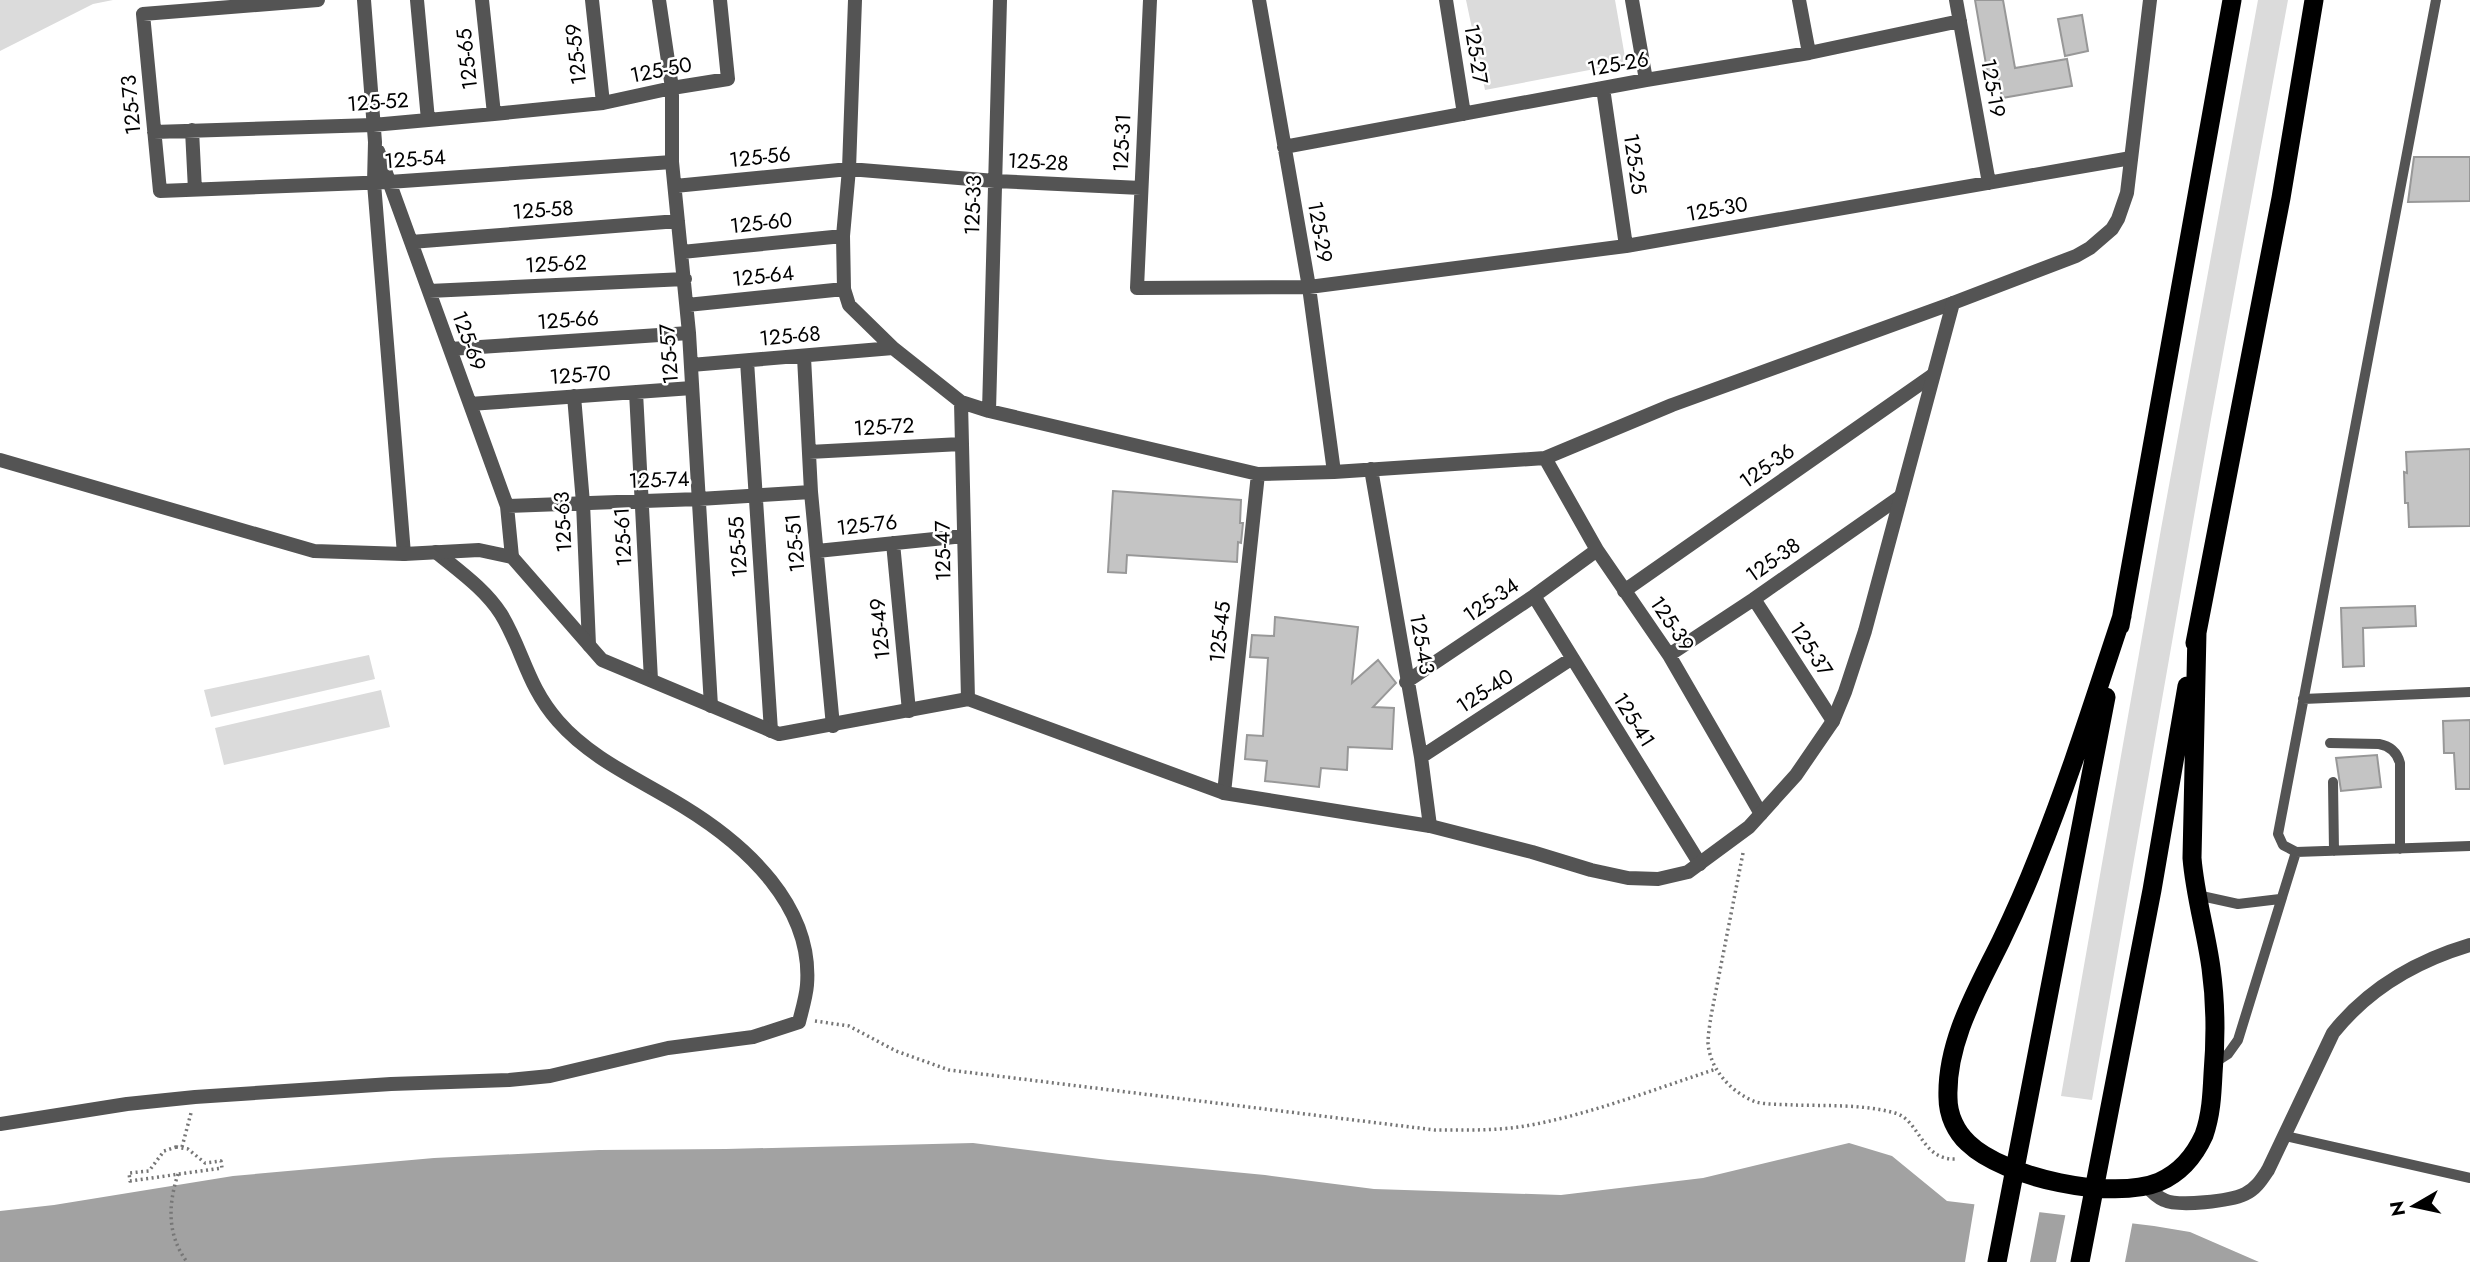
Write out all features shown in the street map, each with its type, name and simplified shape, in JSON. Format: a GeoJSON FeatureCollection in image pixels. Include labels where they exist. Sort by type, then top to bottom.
{"type":"FeatureCollection","features":[{"type":"Feature","properties":{"kind":"highway"},"geometry":{"type":"LineString","coordinates":[[1997,1262],[2122,616],[2232,0]]}},
{"type":"Feature","properties":{"kind":"highway"},"geometry":{"type":"LineString","coordinates":[[2080,1262],[2152,890],[2176,739],[2281,198],[2314,0]]}},
{"type":"Feature","properties":{"kind":"highway"},"geometry":{"type":"LineString","coordinates":[[2122,616],[2059,803],[2008,927],[1966,1013],[1952,1058],[1947,1096],[1950,1113],[1963,1138],[1984,1155],[2021,1171],[2071,1184],[2106,1190],[2147,1186],[2173,1174],[2192,1157],[2208,1122],[2216,1031],[2212,975],[2196,895],[2192,858],[2197,632]]}},
{"type":"Feature","properties":{"kind":"street"},"geometry":{"type":"LineString","coordinates":[[206,5],[318,0]]}},
{"type":"Feature","properties":{"kind":"street","name":"125-69"},"geometry":{"type":"LineString","coordinates":[[364,0],[373,125],[382,183],[411,242],[507,506],[512,557]]}},
{"type":"Feature","properties":{"kind":"street"},"geometry":{"type":"LineString","coordinates":[[417,0],[428,120]]}},
{"type":"Feature","properties":{"kind":"street","name":"125-65"},"geometry":{"type":"LineString","coordinates":[[482,0],[494,114]]}},
{"type":"Feature","properties":{"kind":"street","name":"125-59"},"geometry":{"type":"LineString","coordinates":[[592,0],[603,103]]}},
{"type":"Feature","properties":{"kind":"street","name":"125-57"},"geometry":{"type":"LineString","coordinates":[[659,0],[672,88],[672,162],[687,305],[711,706]]}},
{"type":"Feature","properties":{"kind":"street","name":"125-50"},"geometry":{"type":"LineString","coordinates":[[603,103],[728,79],[720,0]]}},
{"type":"Feature","properties":{"kind":"street"},"geometry":{"type":"LineString","coordinates":[[855,0],[849,169],[843,236],[844,289],[849,305],[893,348],[961,402],[989,411],[1258,474],[1371,470],[1545,458],[1672,405],[2076,256],[2104,237],[2118,219],[2123,206],[2150,0]]}},
{"type":"Feature","properties":{"kind":"street","name":"125-33"},"geometry":{"type":"LineString","coordinates":[[989,411],[1000,0]]}},
{"type":"Feature","properties":{"kind":"street","name":"125-31"},"geometry":{"type":"LineString","coordinates":[[1138,288],[1150,0]]}},
{"type":"Feature","properties":{"kind":"street","name":"125-29"},"geometry":{"type":"LineString","coordinates":[[1259,0],[1308,287],[1334,472]]}},
{"type":"Feature","properties":{"kind":"street","name":"125-27"},"geometry":{"type":"LineString","coordinates":[[1446,0],[1464,114]]}},
{"type":"Feature","properties":{"kind":"street"},"geometry":{"type":"LineString","coordinates":[[1632,0],[1646,79]]}},
{"type":"Feature","properties":{"kind":"street"},"geometry":{"type":"LineString","coordinates":[[1799,0],[1809,53]]}},
{"type":"Feature","properties":{"kind":"street","name":"125-19"},"geometry":{"type":"LineString","coordinates":[[1956,0],[1989,183]]}},
{"type":"Feature","properties":{"kind":"street","name":"125-73"},"geometry":{"type":"LineString","coordinates":[[160,191],[143,14],[206,5]]}},
{"type":"Feature","properties":{"kind":"street","name":"125-26"},"geometry":{"type":"LineString","coordinates":[[1284,147],[1646,79],[1809,53],[1960,21]]}},
{"type":"Feature","properties":{"kind":"street","name":"125-25"},"geometry":{"type":"LineString","coordinates":[[1603,88],[1626,246]]}},
{"type":"Feature","properties":{"kind":"street","name":"125-52"},"geometry":{"type":"LineString","coordinates":[[154,132],[373,125],[603,103]]}},
{"type":"Feature","properties":{"kind":"street"},"geometry":{"type":"LineString","coordinates":[[192,130],[195,190]]}},
{"type":"Feature","properties":{"kind":"street","name":"125-30"},"geometry":{"type":"LineString","coordinates":[[1138,288],[1308,287],[1626,246],[2131,158]]}},
{"type":"Feature","properties":{"kind":"street","name":"125-54"},"geometry":{"type":"LineString","coordinates":[[160,191],[382,183],[672,162]]}},
{"type":"Feature","properties":{"kind":"street","name":"125-28"},"geometry":{"type":"LineString","coordinates":[[849,169],[995,181],[1141,188]]}},
{"type":"Feature","properties":{"kind":"street","name":"125-56"},"geometry":{"type":"LineString","coordinates":[[675,186],[849,169]]}},
{"type":"Feature","properties":{"kind":"street"},"geometry":{"type":"LineString","coordinates":[[382,183],[404,554]]}},
{"type":"Feature","properties":{"kind":"street","name":"125-58"},"geometry":{"type":"LineString","coordinates":[[411,242],[678,221]]}},
{"type":"Feature","properties":{"kind":"street","name":"125-60"},"geometry":{"type":"LineString","coordinates":[[682,253],[843,236]]}},
{"type":"Feature","properties":{"kind":"street","name":"125-62"},"geometry":{"type":"LineString","coordinates":[[429,291],[685,279]]}},
{"type":"Feature","properties":{"kind":"street","name":"125-64"},"geometry":{"type":"LineString","coordinates":[[687,305],[844,289]]}},
{"type":"Feature","properties":{"kind":"street"},"geometry":{"type":"LineString","coordinates":[[0,460],[314,551],[404,554],[479,550],[512,557],[603,660],[779,734],[968,699],[1224,793],[1430,826],[1591,870],[1658,879],[1674,877],[1700,864],[1749,827],[1796,775],[1833,721],[1865,631],[1953,303]]}},
{"type":"Feature","properties":{"kind":"street","name":"125-66"},"geometry":{"type":"LineString","coordinates":[[450,349],[689,333]]}},
{"type":"Feature","properties":{"kind":"street","name":"125-68"},"geometry":{"type":"LineString","coordinates":[[691,365],[893,348]]}},
{"type":"Feature","properties":{"kind":"street","name":"125-51"},"geometry":{"type":"LineString","coordinates":[[804,356],[811,492],[833,726]]}},
{"type":"Feature","properties":{"kind":"street","name":"125-55"},"geometry":{"type":"LineString","coordinates":[[747,361],[771,731]]}},
{"type":"Feature","properties":{"kind":"street","name":"125-36"},"geometry":{"type":"LineString","coordinates":[[1624,591],[1933,375]]}},
{"type":"Feature","properties":{"kind":"street","name":"125-70"},"geometry":{"type":"LineString","coordinates":[[470,404],[692,388]]}},
{"type":"Feature","properties":{"kind":"street","name":"125-61"},"geometry":{"type":"LineString","coordinates":[[636,392],[651,680]]}},
{"type":"Feature","properties":{"kind":"street","name":"125-63"},"geometry":{"type":"LineString","coordinates":[[574,396],[583,503],[589,645]]}},
{"type":"Feature","properties":{"kind":"street","name":"125-47"},"geometry":{"type":"LineString","coordinates":[[961,402],[968,699]]}},
{"type":"Feature","properties":{"kind":"street","name":"125-72"},"geometry":{"type":"LineString","coordinates":[[809,452],[961,444]]}},
{"type":"Feature","properties":{"kind":"street","name":"125-39"},"geometry":{"type":"LineString","coordinates":[[1545,458],[1597,550],[1669,655],[1761,814]]}},
{"type":"Feature","properties":{"kind":"street","name":"125-43"},"geometry":{"type":"LineString","coordinates":[[1371,470],[1421,757],[1430,826]]}},
{"type":"Feature","properties":{"kind":"street","name":"125-45"},"geometry":{"type":"LineString","coordinates":[[1224,793],[1258,474]]}},
{"type":"Feature","properties":{"kind":"street","name":"125-74"},"geometry":{"type":"LineString","coordinates":[[507,506],[811,492]]}},
{"type":"Feature","properties":{"kind":"street","name":"125-38"},"geometry":{"type":"LineString","coordinates":[[1669,655],[1900,497]]}},
{"type":"Feature","properties":{"kind":"street","name":"125-76"},"geometry":{"type":"LineString","coordinates":[[817,551],[964,536]]}},
{"type":"Feature","properties":{"kind":"street","name":"125-49"},"geometry":{"type":"LineString","coordinates":[[893,543],[909,711]]}},
{"type":"Feature","properties":{"kind":"street","name":"125-34"},"geometry":{"type":"LineString","coordinates":[[1406,682],[1597,550]]}},
{"type":"Feature","properties":{"kind":"street"},"geometry":{"type":"LineString","coordinates":[[0,1125],[127,1104],[195,1097],[550,1076],[641,1054],[754,1037],[799,1021],[807,987],[804,945],[789,906],[767,877],[743,850],[715,827],[598,757],[577,740],[541,700],[500,613],[471,580],[436,552]]}},
{"type":"Feature","properties":{"kind":"street","name":"125-41"},"geometry":{"type":"LineString","coordinates":[[1534,596],[1700,864]]}},
{"type":"Feature","properties":{"kind":"street","name":"125-37"},"geometry":{"type":"LineString","coordinates":[[1754,599],[1833,721]]}},
{"type":"Feature","properties":{"kind":"street","name":"125-40"},"geometry":{"type":"LineString","coordinates":[[1421,757],[1571,659]]}},
{"type":"Feature","properties":{"kind":"street"},"geometry":{"type":"LineString","coordinates":[[2147,1186],[2154,1194],[2172,1203],[2237,1197],[2247,1193],[2260,1182],[2285,1136],[2333,1033],[2347,1016],[2362,1001],[2398,976],[2470,945]]}},
{"type":"Feature","properties":{"kind":"lane"},"geometry":{"type":"LineString","coordinates":[[2436,0],[2279,828],[2281,842],[2286,848],[2296,852],[2470,846]]}},
{"type":"Feature","properties":{"kind":"lane"},"geometry":{"type":"LineString","coordinates":[[2303,699],[2470,692]]}},
{"type":"Feature","properties":{"kind":"lane"},"geometry":{"type":"LineString","coordinates":[[2330,743],[2385,745],[2398,757],[2400,849]]}},
{"type":"Feature","properties":{"kind":"lane"},"geometry":{"type":"LineString","coordinates":[[2333,782],[2334,851]]}},
{"type":"Feature","properties":{"kind":"lane"},"geometry":{"type":"LineString","coordinates":[[2214,1063],[2228,1054],[2238,1040],[2296,852]]}},
{"type":"Feature","properties":{"kind":"lane"},"geometry":{"type":"LineString","coordinates":[[2196,895],[2238,904],[2280,899]]}},
{"type":"Feature","properties":{"kind":"lane"},"geometry":{"type":"LineString","coordinates":[[2285,1136],[2470,1178]]}},
{"type":"Feature","properties":{"kind":"path"},"geometry":{"type":"LineString","coordinates":[[1749,827],[1711,1016],[1708,1043],[1716,1069],[1734,1090],[1758,1102],[1862,1108],[1897,1113],[1908,1119],[1921,1141],[1936,1154],[1951,1159],[1984,1155]]}},
{"type":"Feature","properties":{"kind":"path"},"geometry":{"type":"LineString","coordinates":[[799,1021],[824,1020],[849,1026],[896,1051],[949,1069],[1435,1130],[1529,1126],[1575,1115],[1716,1069]]}},
{"type":"Feature","properties":{"kind":"path"},"geometry":{"type":"LineString","coordinates":[[182,1147],[195,1097]]}},
{"type":"Feature","properties":{"kind":"path"},"geometry":{"type":"LineString","coordinates":[[182,1147],[193,1152],[201,1161],[221,1161],[222,1168],[130,1181],[129,1173],[149,1171],[164,1151],[182,1147]]}},
{"type":"Feature","properties":{"kind":"path"},"geometry":{"type":"LineString","coordinates":[[178,1174],[171,1203],[171,1223],[178,1248],[187,1262]]}},
{"type":"Feature","properties":{"kind":"shaded area"},"geometry":{"type":"Polygon","coordinates":[[[0,0],[113,0],[93,4],[0,51],[0,0]]]}},
{"type":"Feature","properties":{"kind":"shaded area"},"geometry":{"type":"Polygon","coordinates":[[[1466,0],[1615,0],[1626,63],[1485,90],[1466,0]]]}},
{"type":"Feature","properties":{"kind":"shaded area"},"geometry":{"type":"Polygon","coordinates":[[[2258,0],[2288,0],[2211,419],[2092,1100],[2061,1096],[2161,529],[2258,0]]]}},
{"type":"Feature","properties":{"kind":"shaded area"},"geometry":{"type":"Polygon","coordinates":[[[369,655],[375,679],[211,717],[204,690],[369,655]]]}},
{"type":"Feature","properties":{"kind":"shaded area"},"geometry":{"type":"Polygon","coordinates":[[[381,690],[390,727],[224,765],[215,728],[381,690]]]}},
{"type":"Feature","properties":{"kind":"shaded area"},"geometry":{"type":"Polygon","coordinates":[[[973,1143],[1374,1189],[1561,1195],[1703,1178],[1849,1143],[1892,1156],[1947,1201],[2190,1232],[2259,1262],[0,1262],[0,1211],[233,1176],[434,1158],[599,1150],[973,1143]]]}},
{"type":"Feature","properties":{"kind":"pier"},"geometry":{"type":"Polygon","coordinates":[[[1975,1201],[2040,1209],[2030,1262],[1965,1262],[1975,1201]]]}},
{"type":"Feature","properties":{"kind":"pier"},"geometry":{"type":"Polygon","coordinates":[[[2066,1212],[2133,1220],[2125,1262],[2056,1262],[2066,1212]]]}},
{"type":"Feature","properties":{"kind":"building"},"geometry":{"type":"Polygon","coordinates":[[[1975,0],[2003,0],[2015,68],[2067,59],[2072,86],[2002,98],[1998,74],[1988,76],[1975,0]]]}},
{"type":"Feature","properties":{"kind":"building"},"geometry":{"type":"Polygon","coordinates":[[[2082,15],[2088,51],[2065,56],[2058,19],[2082,15]]]}},
{"type":"Feature","properties":{"kind":"building"},"geometry":{"type":"Polygon","coordinates":[[[2414,157],[2470,157],[2470,201],[2408,202],[2414,157]]]}},
{"type":"Feature","properties":{"kind":"building"},"geometry":{"type":"Polygon","coordinates":[[[2470,449],[2470,526],[2409,527],[2408,503],[2405,503],[2406,452],[2470,449]]]}},
{"type":"Feature","properties":{"kind":"building"},"geometry":{"type":"Polygon","coordinates":[[[1113,491],[1241,500],[1240,523],[1243,523],[1237,562],[1127,555],[1126,573],[1108,572],[1113,491]]]}},
{"type":"Feature","properties":{"kind":"building"},"geometry":{"type":"Polygon","coordinates":[[[2415,606],[2416,626],[2363,628],[2364,666],[2343,667],[2341,608],[2415,606]]]}},
{"type":"Feature","properties":{"kind":"building"},"geometry":{"type":"Polygon","coordinates":[[[1275,617],[1358,627],[1352,683],[1378,660],[1396,683],[1373,707],[1394,708],[1392,749],[1348,747],[1347,770],[1321,768],[1319,787],[1265,781],[1267,761],[1245,759],[1247,735],[1263,736],[1268,658],[1250,657],[1252,635],[1274,636],[1275,617]]]}},
{"type":"Feature","properties":{"kind":"building"},"geometry":{"type":"Polygon","coordinates":[[[2470,720],[2470,789],[2456,789],[2454,753],[2444,753],[2443,721],[2470,720]]]}},
{"type":"Feature","properties":{"kind":"building"},"geometry":{"type":"Polygon","coordinates":[[[2377,755],[2381,787],[2341,791],[2336,758],[2377,755]]]}}]}
